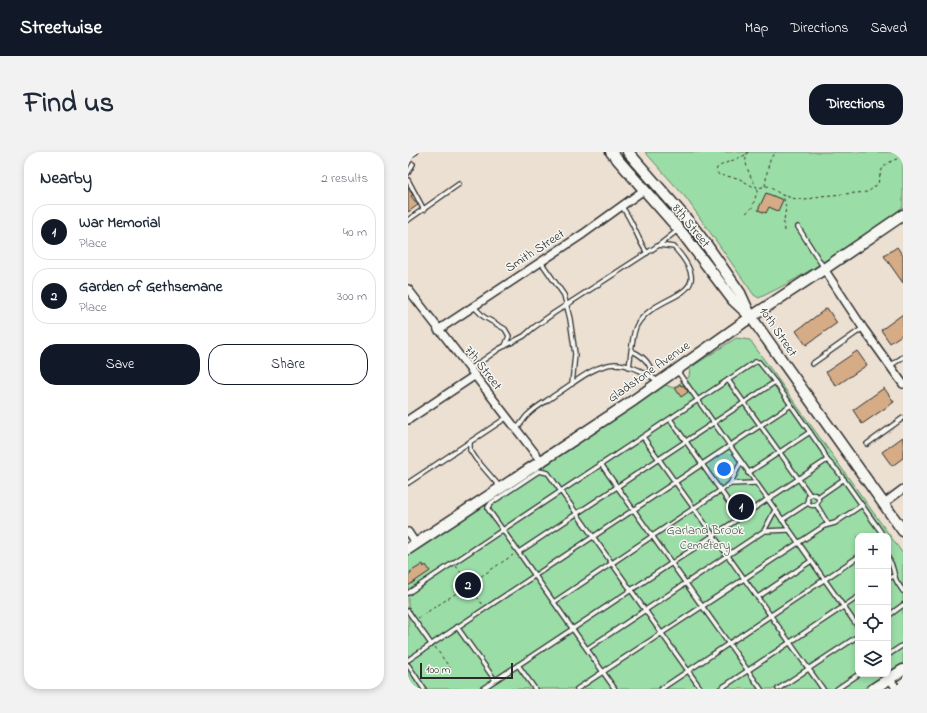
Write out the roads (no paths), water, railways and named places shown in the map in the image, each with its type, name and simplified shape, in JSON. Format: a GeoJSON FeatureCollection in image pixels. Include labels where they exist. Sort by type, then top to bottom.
{"type":"FeatureCollection","features":[{"type":"Feature","properties":{"kind":"main road","name":"8th Street"},"geometry":{"type":"LineString","coordinates":[[610,152],[679,230],[733,300],[751,317]]}},
{"type":"Feature","properties":{"kind":"main road","name":"10th Street"},"geometry":{"type":"LineString","coordinates":[[628,152],[706,244],[740,293],[751,317],[903,531]]}},
{"type":"Feature","properties":{"kind":"main road","name":"Gladstone Avenue"},"geometry":{"type":"LineString","coordinates":[[412,546],[634,400],[656,379],[676,369],[903,215]]}},
{"type":"Feature","properties":{"kind":"main road"},"geometry":{"type":"LineString","coordinates":[[873,689],[903,670]]}},
{"type":"Feature","properties":{"kind":"street","name":"Smith Street"},"geometry":{"type":"LineString","coordinates":[[438,330],[622,207],[644,190]]}},
{"type":"Feature","properties":{"kind":"street"},"geometry":{"type":"LineString","coordinates":[[824,269],[863,328],[903,384]]}},
{"type":"Feature","properties":{"kind":"street","name":"7th Street"},"geometry":{"type":"LineString","coordinates":[[408,289],[540,461]]}},
{"type":"Feature","properties":{"kind":"street"},"geometry":{"type":"LineString","coordinates":[[408,420],[474,376]]}},
{"type":"Feature","properties":{"kind":"street"},"geometry":{"type":"LineString","coordinates":[[883,504],[903,489]]}},
{"type":"Feature","properties":{"kind":"street"},"geometry":{"type":"LineString","coordinates":[[408,532],[412,546]]}},
{"type":"Feature","properties":{"kind":"street"},"geometry":{"type":"LineString","coordinates":[[889,678],[897,689]]}},
{"type":"Feature","properties":{"kind":"lane"},"geometry":{"type":"LineString","coordinates":[[408,157],[413,153]]}},
{"type":"Feature","properties":{"kind":"lane"},"geometry":{"type":"LineString","coordinates":[[408,173],[413,164]]}},
{"type":"Feature","properties":{"kind":"lane"},"geometry":{"type":"LineString","coordinates":[[408,180],[424,210]]}},
{"type":"Feature","properties":{"kind":"lane"},"geometry":{"type":"LineString","coordinates":[[408,220],[460,184]]}},
{"type":"Feature","properties":{"kind":"lane"},"geometry":{"type":"LineString","coordinates":[[622,207],[630,217],[647,253]]}},
{"type":"Feature","properties":{"kind":"lane"},"geometry":{"type":"LineString","coordinates":[[798,227],[824,269]]}},
{"type":"Feature","properties":{"kind":"lane"},"geometry":{"type":"LineString","coordinates":[[469,370],[505,346],[524,336],[533,328],[659,245],[679,230]]}},
{"type":"Feature","properties":{"kind":"lane"},"geometry":{"type":"LineString","coordinates":[[629,367],[635,329],[642,317],[687,288],[692,280],[692,274],[688,266],[674,247],[659,245]]}},
{"type":"Feature","properties":{"kind":"lane"},"geometry":{"type":"LineString","coordinates":[[541,262],[564,295],[574,339],[575,354],[572,384]]}},
{"type":"Feature","properties":{"kind":"lane"},"geometry":{"type":"LineString","coordinates":[[473,306],[484,317],[505,329],[509,336],[505,346]]}},
{"type":"Feature","properties":{"kind":"lane"},"geometry":{"type":"LineString","coordinates":[[812,364],[863,328]]}},
{"type":"Feature","properties":{"kind":"lane"},"geometry":{"type":"LineString","coordinates":[[632,351],[639,354],[647,362],[656,379]]}},
{"type":"Feature","properties":{"kind":"lane"},"geometry":{"type":"LineString","coordinates":[[890,366],[903,357]]}},
{"type":"Feature","properties":{"kind":"lane"},"geometry":{"type":"LineString","coordinates":[[408,593],[755,362],[759,362],[775,382],[823,451],[827,460],[844,479],[881,533]]}},
{"type":"Feature","properties":{"kind":"lane"},"geometry":{"type":"LineString","coordinates":[[516,430],[522,425],[530,412],[594,370],[616,364],[629,367],[656,379]]}},
{"type":"Feature","properties":{"kind":"lane"},"geometry":{"type":"LineString","coordinates":[[676,369],[855,623]]}},
{"type":"Feature","properties":{"kind":"lane"},"geometry":{"type":"LineString","coordinates":[[728,380],[810,495]]}},
{"type":"Feature","properties":{"kind":"lane"},"geometry":{"type":"LineString","coordinates":[[519,552],[775,382]]}},
{"type":"Feature","properties":{"kind":"lane"},"geometry":{"type":"LineString","coordinates":[[408,660],[791,405]]}},
{"type":"Feature","properties":{"kind":"lane"},"geometry":{"type":"LineString","coordinates":[[408,484],[506,418]]}},
{"type":"Feature","properties":{"kind":"lane"},"geometry":{"type":"LineString","coordinates":[[867,444],[903,418]]}},
{"type":"Feature","properties":{"kind":"lane"},"geometry":{"type":"LineString","coordinates":[[670,419],[740,518]]}},
{"type":"Feature","properties":{"kind":"lane"},"geometry":{"type":"LineString","coordinates":[[748,472],[810,432]]}},
{"type":"Feature","properties":{"kind":"lane"},"geometry":{"type":"LineString","coordinates":[[643,436],[823,689]]}},
{"type":"Feature","properties":{"kind":"lane"},"geometry":{"type":"LineString","coordinates":[[470,442],[470,450],[501,488]]}},
{"type":"Feature","properties":{"kind":"lane"},"geometry":{"type":"LineString","coordinates":[[482,689],[827,460]]}},
{"type":"Feature","properties":{"kind":"lane"},"geometry":{"type":"LineString","coordinates":[[554,602],[721,491],[730,484],[741,462]]}},
{"type":"Feature","properties":{"kind":"lane"},"geometry":{"type":"LineString","coordinates":[[601,464],[761,689]]}},
{"type":"Feature","properties":{"kind":"lane"},"geometry":{"type":"LineString","coordinates":[[614,689],[488,509],[491,503],[539,471],[548,473],[701,689]]}},
{"type":"Feature","properties":{"kind":"lane"},"geometry":{"type":"LineString","coordinates":[[816,504],[818,497],[844,479]]}},
{"type":"Feature","properties":{"kind":"lane"},"geometry":{"type":"LineString","coordinates":[[730,484],[756,483]]}},
{"type":"Feature","properties":{"kind":"lane"},"geometry":{"type":"LineString","coordinates":[[810,495],[814,494],[818,497]]}},
{"type":"Feature","properties":{"kind":"lane"},"geometry":{"type":"LineString","coordinates":[[808,503],[807,499],[810,495]]}},
{"type":"Feature","properties":{"kind":"lane"},"geometry":{"type":"LineString","coordinates":[[808,503],[812,506],[816,504]]}},
{"type":"Feature","properties":{"kind":"lane"},"geometry":{"type":"LineString","coordinates":[[782,520],[808,503]]}},
{"type":"Feature","properties":{"kind":"lane"},"geometry":{"type":"LineString","coordinates":[[816,504],[828,524]]}},
{"type":"Feature","properties":{"kind":"lane"},"geometry":{"type":"LineString","coordinates":[[577,689],[824,526],[828,524],[835,524],[862,505]]}},
{"type":"Feature","properties":{"kind":"lane"},"geometry":{"type":"LineString","coordinates":[[587,650],[764,531],[775,510]]}},
{"type":"Feature","properties":{"kind":"lane"},"geometry":{"type":"LineString","coordinates":[[764,531],[789,530]]}},
{"type":"Feature","properties":{"kind":"lane"},"geometry":{"type":"LineString","coordinates":[[660,689],[855,559]]}},
{"type":"Feature","properties":{"kind":"lane"},"geometry":{"type":"LineString","coordinates":[[758,598],[811,561]]}},
{"type":"Feature","properties":{"kind":"lane"},"geometry":{"type":"LineString","coordinates":[[891,563],[895,576],[903,591]]}},
{"type":"Feature","properties":{"kind":"lane"},"geometry":{"type":"LineString","coordinates":[[891,577],[895,576]]}},
{"type":"Feature","properties":{"kind":"lane"},"geometry":{"type":"LineString","coordinates":[[720,689],[855,599]]}},
{"type":"Feature","properties":{"kind":"lane"},"geometry":{"type":"LineString","coordinates":[[891,614],[903,605]]}},
{"type":"Feature","properties":{"kind":"lane"},"geometry":{"type":"LineString","coordinates":[[408,611],[432,644]]}},
{"type":"Feature","properties":{"kind":"lane"},"geometry":{"type":"LineString","coordinates":[[457,627],[495,680]]}},
{"type":"Feature","properties":{"kind":"lane"},"geometry":{"type":"LineString","coordinates":[[778,689],[855,638]]}},
{"type":"Feature","properties":{"kind":"lane"},"geometry":{"type":"LineString","coordinates":[[891,653],[903,645]]}},
{"type":"Feature","properties":{"kind":"lane"},"geometry":{"type":"LineString","coordinates":[[408,665],[424,689]]}},
{"type":"Feature","properties":{"kind":"lane"},"geometry":{"type":"LineString","coordinates":[[518,665],[535,689]]}},
{"type":"Feature","properties":{"kind":"lane"},"geometry":{"type":"LineString","coordinates":[[836,689],[855,677]]}},
{"type":"Feature","properties":{"kind":"place","name":"War Memorial"},"geometry":{"type":"Point","coordinates":[741,507]}},
{"type":"Feature","properties":{"kind":"place","name":"Garden of Gethsemane"},"geometry":{"type":"Point","coordinates":[468,585]}},
{"type":"Feature","properties":{"kind":"park label","name":"Garland Brook Cemetery"},"geometry":{"type":"Point","coordinates":[705,538]}}]}
